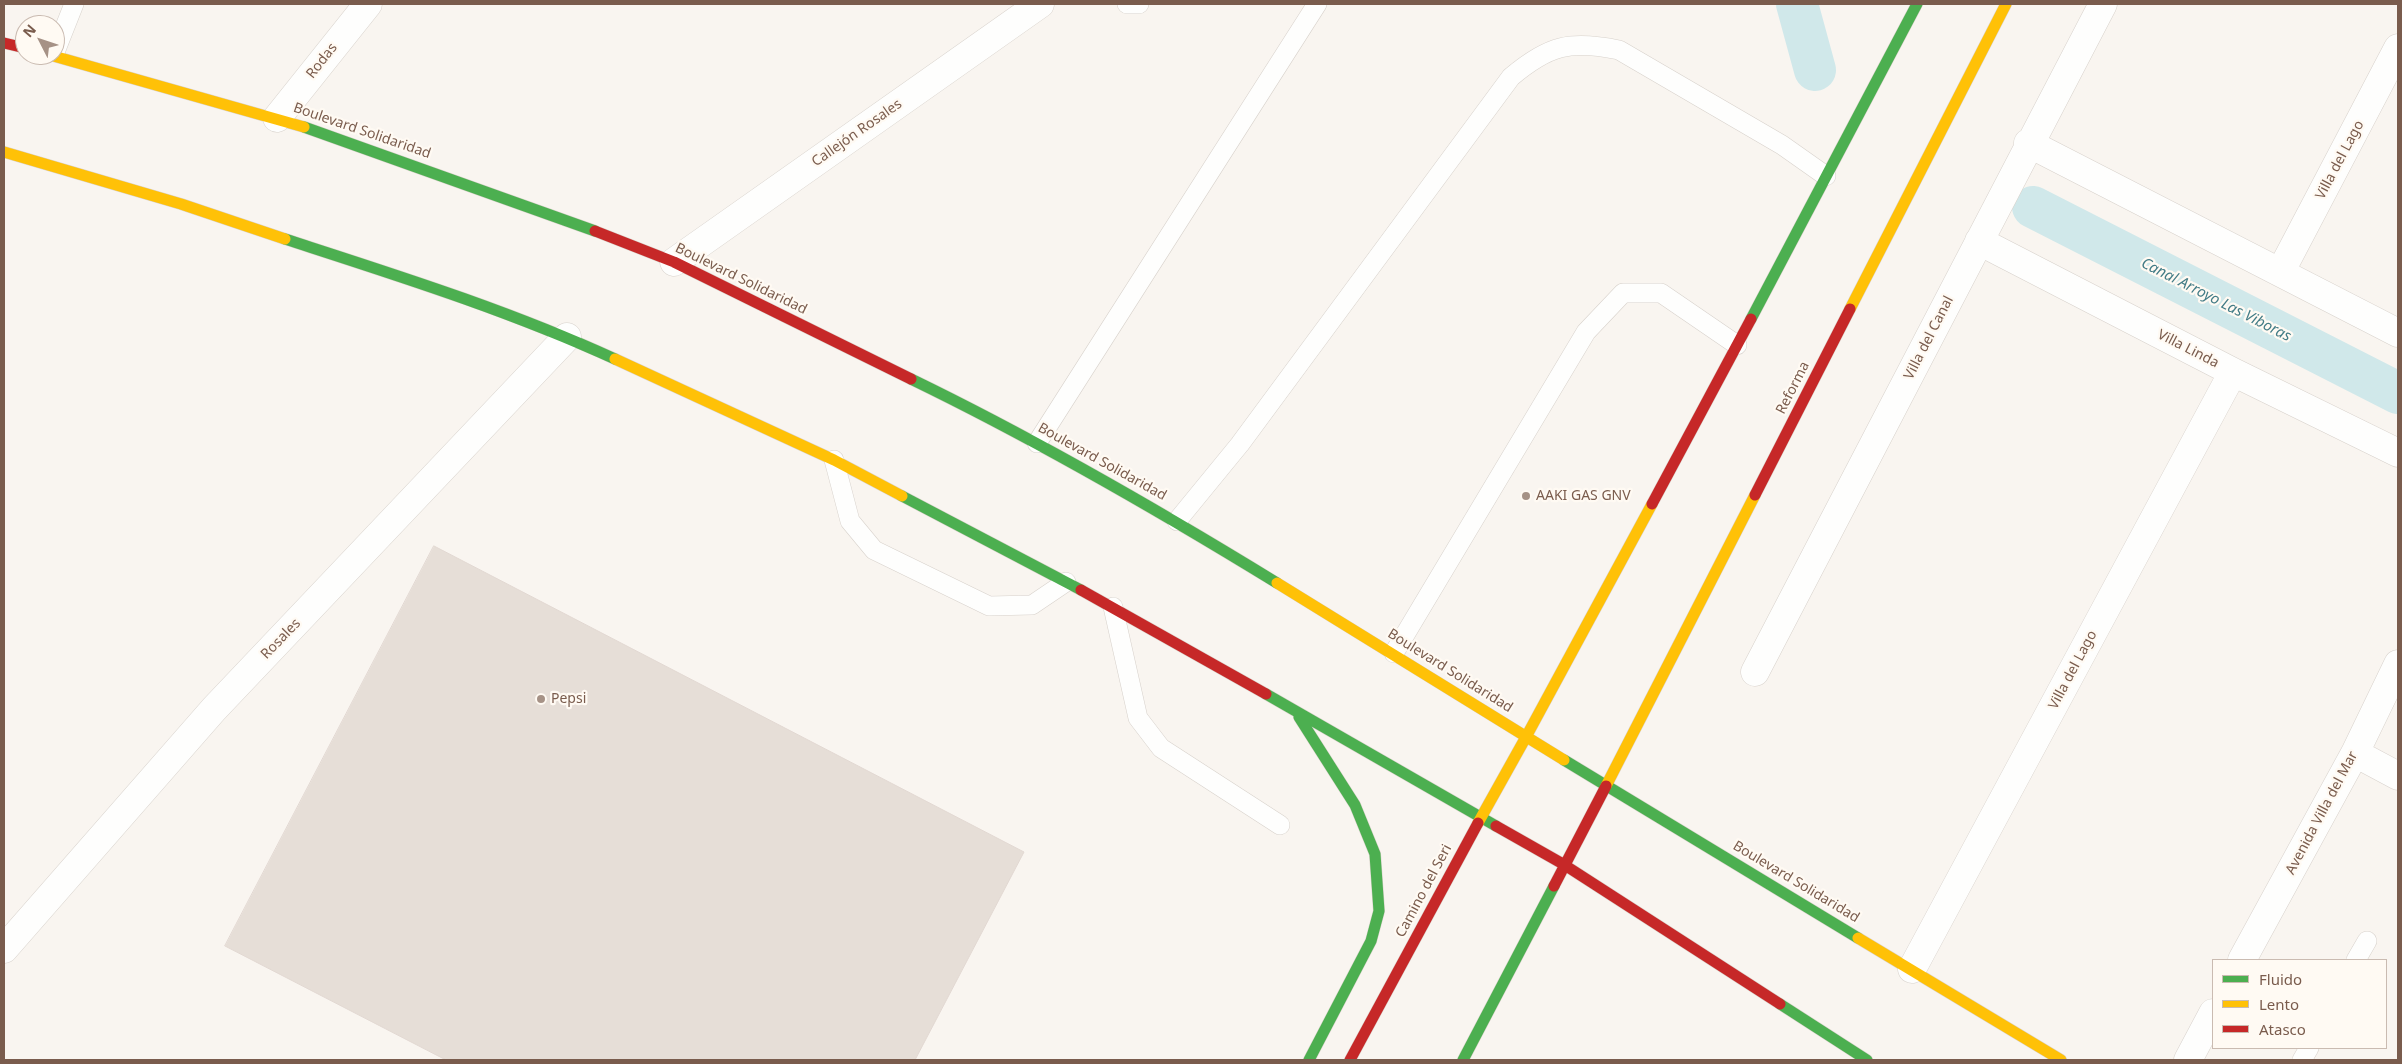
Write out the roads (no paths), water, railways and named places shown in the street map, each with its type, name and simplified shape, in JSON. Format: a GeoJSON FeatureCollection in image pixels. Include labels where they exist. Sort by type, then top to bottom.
{"type":"FeatureCollection","features":[{"type":"Feature","properties":{"kind":"main road"},"geometry":{"type":"LineString","coordinates":[[1526,737],[1917,4]]}},
{"type":"Feature","properties":{"kind":"main road","name":"Reforma"},"geometry":{"type":"LineString","coordinates":[[1606,786],[2006,4]]}},
{"type":"Feature","properties":{"kind":"main road","name":"Boulevard Solidaridad"},"geometry":{"type":"LineString","coordinates":[[65,57],[277,118],[551,214],[674,262],[977,411],[1178,521],[1606,786],[2062,1060]]}},
{"type":"Feature","properties":{"kind":"main road"},"geometry":{"type":"LineString","coordinates":[[4,152],[181,204],[444,291],[568,337],[834,460],[1113,607],[1563,864],[1867,1060]]}},
{"type":"Feature","properties":{"kind":"main road"},"geometry":{"type":"LineString","coordinates":[[1297,713],[1355,805],[1375,854],[1379,911],[1371,941],[1309,1060]]}},
{"type":"Feature","properties":{"kind":"main road","name":"Camino del Seri"},"geometry":{"type":"LineString","coordinates":[[1350,1060],[1480,817],[1526,737]]}},
{"type":"Feature","properties":{"kind":"main road"},"geometry":{"type":"LineString","coordinates":[[1463,1060],[1510,975],[1563,864],[1606,786]]}},
{"type":"Feature","properties":{"kind":"street","name":"Rodas"},"geometry":{"type":"LineString","coordinates":[[277,118],[368,4]]}},
{"type":"Feature","properties":{"kind":"street","name":"Callejón Rosales"},"geometry":{"type":"LineString","coordinates":[[674,262],[1040,4]]}},
{"type":"Feature","properties":{"kind":"street","name":"Villa del Canal"},"geometry":{"type":"LineString","coordinates":[[1755,672],[2028,143],[2103,4]]}},
{"type":"Feature","properties":{"kind":"street","name":"Villa del Lago"},"geometry":{"type":"LineString","coordinates":[[2281,271],[2398,48]]}},
{"type":"Feature","properties":{"kind":"street"},"geometry":{"type":"LineString","coordinates":[[2028,143],[2281,271],[2398,333]]}},
{"type":"Feature","properties":{"kind":"street","name":"Villa Linda"},"geometry":{"type":"LineString","coordinates":[[1979,241],[2233,372],[2398,453]]}},
{"type":"Feature","properties":{"kind":"street","name":"Rosales"},"geometry":{"type":"LineString","coordinates":[[4,950],[214,709],[568,337]]}},
{"type":"Feature","properties":{"kind":"street","name":"Villa del Lago"},"geometry":{"type":"LineString","coordinates":[[1912,969],[2233,372]]}},
{"type":"Feature","properties":{"kind":"street","name":"Avenida Villa del Mar"},"geometry":{"type":"LineString","coordinates":[[2243,959],[2354,754],[2398,664]]}},
{"type":"Feature","properties":{"kind":"street"},"geometry":{"type":"LineString","coordinates":[[2354,754],[2398,776]]}},
{"type":"Feature","properties":{"kind":"street"},"geometry":{"type":"LineString","coordinates":[[2188,1060],[2212,1015]]}},
{"type":"Feature","properties":{"kind":"lane"},"geometry":{"type":"LineString","coordinates":[[65,25],[74,4]]}},
{"type":"Feature","properties":{"kind":"lane"},"geometry":{"type":"LineString","coordinates":[[1127,4],[1139,4]]}},
{"type":"Feature","properties":{"kind":"lane"},"geometry":{"type":"LineString","coordinates":[[1036,443],[1317,4]]}},
{"type":"Feature","properties":{"kind":"lane"},"geometry":{"type":"LineString","coordinates":[[1178,521],[1240,444],[1511,77],[1534,58],[1568,46],[1593,44],[1619,50],[1782,145],[1826,176]]}},
{"type":"Feature","properties":{"kind":"lane"},"geometry":{"type":"LineString","coordinates":[[1394,653],[1586,332],[1623,293],[1661,293],[1736,345]]}},
{"type":"Feature","properties":{"kind":"lane"},"geometry":{"type":"LineString","coordinates":[[834,460],[850,521],[874,550],[989,606],[1032,605],[1066,582]]}},
{"type":"Feature","properties":{"kind":"lane"},"geometry":{"type":"LineString","coordinates":[[1113,607],[1138,718],[1160,748],[1280,825]]}},
{"type":"Feature","properties":{"kind":"lane"},"geometry":{"type":"LineString","coordinates":[[2357,959],[2367,941]]}},
{"type":"Feature","properties":{"kind":"lane"},"geometry":{"type":"LineString","coordinates":[[2302,1060],[2308,1049]]}},
{"type":"Feature","properties":{"kind":"waterway","name":"Canal Arroyo Las Viboras"},"geometry":{"type":"LineString","coordinates":[[1797,4],[1815,70]]}},
{"type":"Feature","properties":{"kind":"waterway","name":"Canal Arroyo Las Viboras"},"geometry":{"type":"LineString","coordinates":[[2033,207],[2398,393]]}},
{"type":"Feature","properties":{"kind":"place","name":"AAKI GAS GNV"},"geometry":{"type":"Point","coordinates":[1526,496]}},
{"type":"Feature","properties":{"kind":"place","name":"Pepsi"},"geometry":{"type":"Point","coordinates":[541,699]}}]}
